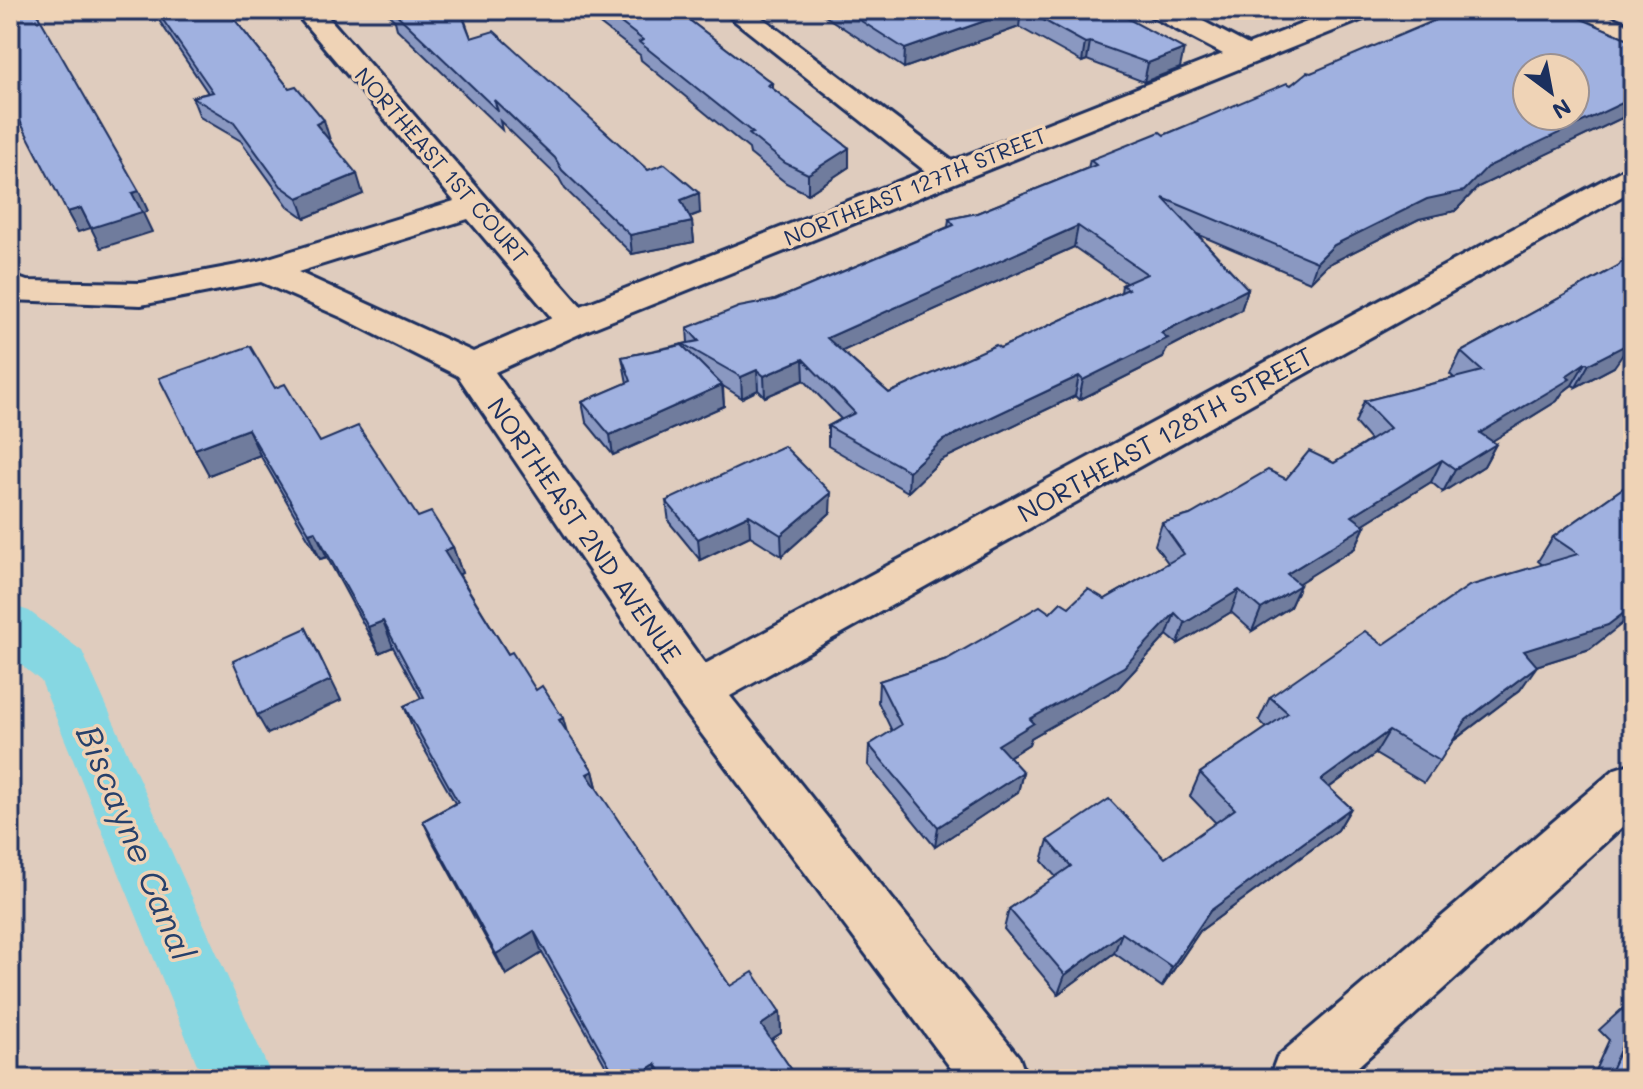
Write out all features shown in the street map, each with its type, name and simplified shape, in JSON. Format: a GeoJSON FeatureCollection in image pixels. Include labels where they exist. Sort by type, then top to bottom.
{"type":"FeatureCollection","features":[{"type":"Feature","properties":{"kind":"street","name":"NORTHEAST 1ST COURT"},"geometry":{"type":"LineString","coordinates":[[307,10],[575,322]]}},
{"type":"Feature","properties":{"kind":"street"},"geometry":{"type":"LineString","coordinates":[[735,10],[947,173]]}},
{"type":"Feature","properties":{"kind":"street"},"geometry":{"type":"LineString","coordinates":[[1161,10],[1246,55]]}},
{"type":"Feature","properties":{"kind":"street","name":"NORTHEAST 127TH STREET"},"geometry":{"type":"LineString","coordinates":[[472,367],[575,322],[1361,10]]}},
{"type":"Feature","properties":{"kind":"street"},"geometry":{"type":"LineString","coordinates":[[1571,10],[1630,32]]}},
{"type":"Feature","properties":{"kind":"street","name":"NORTHEAST 128TH STREET"},"geometry":{"type":"LineString","coordinates":[[697,691],[1633,177]]}},
{"type":"Feature","properties":{"kind":"street"},"geometry":{"type":"LineString","coordinates":[[10,286],[20,292],[141,294],[265,271],[477,205]]}},
{"type":"Feature","properties":{"kind":"street","name":"NORTHEAST 2ND AVENUE"},"geometry":{"type":"LineString","coordinates":[[265,271],[356,310],[472,367],[697,691],[997,1079]]}},
{"type":"Feature","properties":{"kind":"street"},"geometry":{"type":"LineString","coordinates":[[1299,1079],[1633,785]]}},
{"type":"Feature","properties":{"kind":"building"},"geometry":{"type":"Polygon","coordinates":[[[10,10],[35,10],[139,191],[132,193],[142,212],[91,228],[81,208],[67,212],[10,102],[10,10]]]}},
{"type":"Feature","properties":{"kind":"building"},"geometry":{"type":"Polygon","coordinates":[[[156,10],[227,10],[289,88],[296,86],[324,120],[316,124],[357,174],[298,198],[281,186],[234,122],[192,97],[213,92],[156,10]]]}},
{"type":"Feature","properties":{"kind":"building"},"geometry":{"type":"Polygon","coordinates":[[[392,10],[460,10],[471,38],[494,31],[648,170],[665,164],[699,193],[681,200],[692,222],[630,235],[494,100],[498,111],[392,10]]]}},
{"type":"Feature","properties":{"kind":"building"},"geometry":{"type":"Polygon","coordinates":[[[604,10],[676,10],[772,83],[768,85],[849,148],[808,174],[785,163],[604,10]]]}},
{"type":"Feature","properties":{"kind":"building"},"geometry":{"type":"Polygon","coordinates":[[[844,10],[1016,10],[905,49],[844,10]]]}},
{"type":"Feature","properties":{"kind":"building"},"geometry":{"type":"Polygon","coordinates":[[[1025,10],[1112,10],[1184,49],[1148,63],[1090,42],[1085,43],[1025,10]]]}},
{"type":"Feature","properties":{"kind":"building"},"geometry":{"type":"Polygon","coordinates":[[[1459,10],[1561,10],[1633,41],[1633,95],[1630,96],[1633,98],[1591,118],[1591,52],[1511,52],[1511,132],[1561,132],[1487,167],[1464,191],[1427,199],[1334,245],[1317,262],[1163,198],[1248,289],[1161,333],[1168,338],[1083,380],[1079,376],[943,440],[909,471],[828,426],[855,413],[803,359],[764,376],[757,370],[741,377],[683,344],[699,341],[687,328],[739,307],[775,300],[954,225],[949,219],[977,213],[1096,165],[1090,160],[1160,132],[1164,135],[1287,83],[1291,85],[1307,72],[1311,73],[1459,10]],[[1078,226],[827,338],[889,393],[996,345],[1000,348],[1128,289],[1122,285],[1147,274],[1078,226]]]}},
{"type":"Feature","properties":{"kind":"building"},"geometry":{"type":"Polygon","coordinates":[[[1633,248],[1633,337],[1628,344],[1589,364],[1585,363],[1566,376],[1570,379],[1480,433],[1496,444],[1455,469],[1442,460],[1352,516],[1365,526],[1287,574],[1300,585],[1261,609],[1239,590],[1185,623],[1175,613],[1124,667],[1030,719],[1034,723],[998,745],[1023,772],[938,827],[869,745],[901,725],[879,681],[947,659],[1040,606],[1050,613],[1061,602],[1069,607],[1088,589],[1105,599],[1184,554],[1162,523],[1190,515],[1268,470],[1286,479],[1309,451],[1334,463],[1390,428],[1364,401],[1482,371],[1461,352],[1618,266],[1633,248]]]}},
{"type":"Feature","properties":{"kind":"building"},"geometry":{"type":"Polygon","coordinates":[[[682,345],[722,385],[610,435],[582,402],[631,381],[622,357],[682,345]]]}},
{"type":"Feature","properties":{"kind":"building"},"geometry":{"type":"Polygon","coordinates":[[[250,346],[275,388],[285,384],[320,442],[358,426],[418,517],[431,512],[453,547],[444,551],[508,654],[512,652],[536,690],[542,686],[563,718],[559,720],[593,771],[587,774],[730,986],[753,972],[780,1012],[761,1025],[798,1079],[665,1079],[656,1064],[633,1079],[617,1079],[534,931],[496,954],[423,821],[458,802],[404,706],[424,697],[383,621],[368,627],[315,531],[309,533],[248,429],[195,449],[159,378],[250,346]]]}},
{"type":"Feature","properties":{"kind":"building"},"geometry":{"type":"Polygon","coordinates":[[[784,446],[831,493],[781,535],[749,515],[698,539],[666,501],[784,446]]]}},
{"type":"Feature","properties":{"kind":"building"},"geometry":{"type":"Polygon","coordinates":[[[1633,481],[1633,606],[1608,625],[1524,651],[1537,666],[1466,720],[1440,761],[1389,731],[1321,780],[1351,808],[1210,911],[1172,967],[1122,933],[1065,975],[1009,909],[1071,866],[1048,840],[1109,799],[1165,858],[1235,809],[1200,773],[1288,713],[1270,697],[1365,631],[1383,645],[1469,586],[1578,554],[1553,537],[1633,481]]]}},
{"type":"Feature","properties":{"kind":"building"},"geometry":{"type":"Polygon","coordinates":[[[306,628],[331,680],[257,715],[233,661],[306,628]]]}},
{"type":"Feature","properties":{"kind":"building"},"geometry":{"type":"Polygon","coordinates":[[[1633,1001],[1633,1020],[1623,1011],[1633,1001]]]}},
{"type":"Feature","properties":{"kind":"building"},"geometry":{"type":"Polygon","coordinates":[[[1633,1021],[1633,1079],[1607,1079],[1633,1021]]]}},
{"type":"Feature","properties":{"kind":"waterway","name":"Biscayne Canal"},"geometry":{"type":"LineString","coordinates":[[10,626],[63,667],[238,1079]]}}]}
